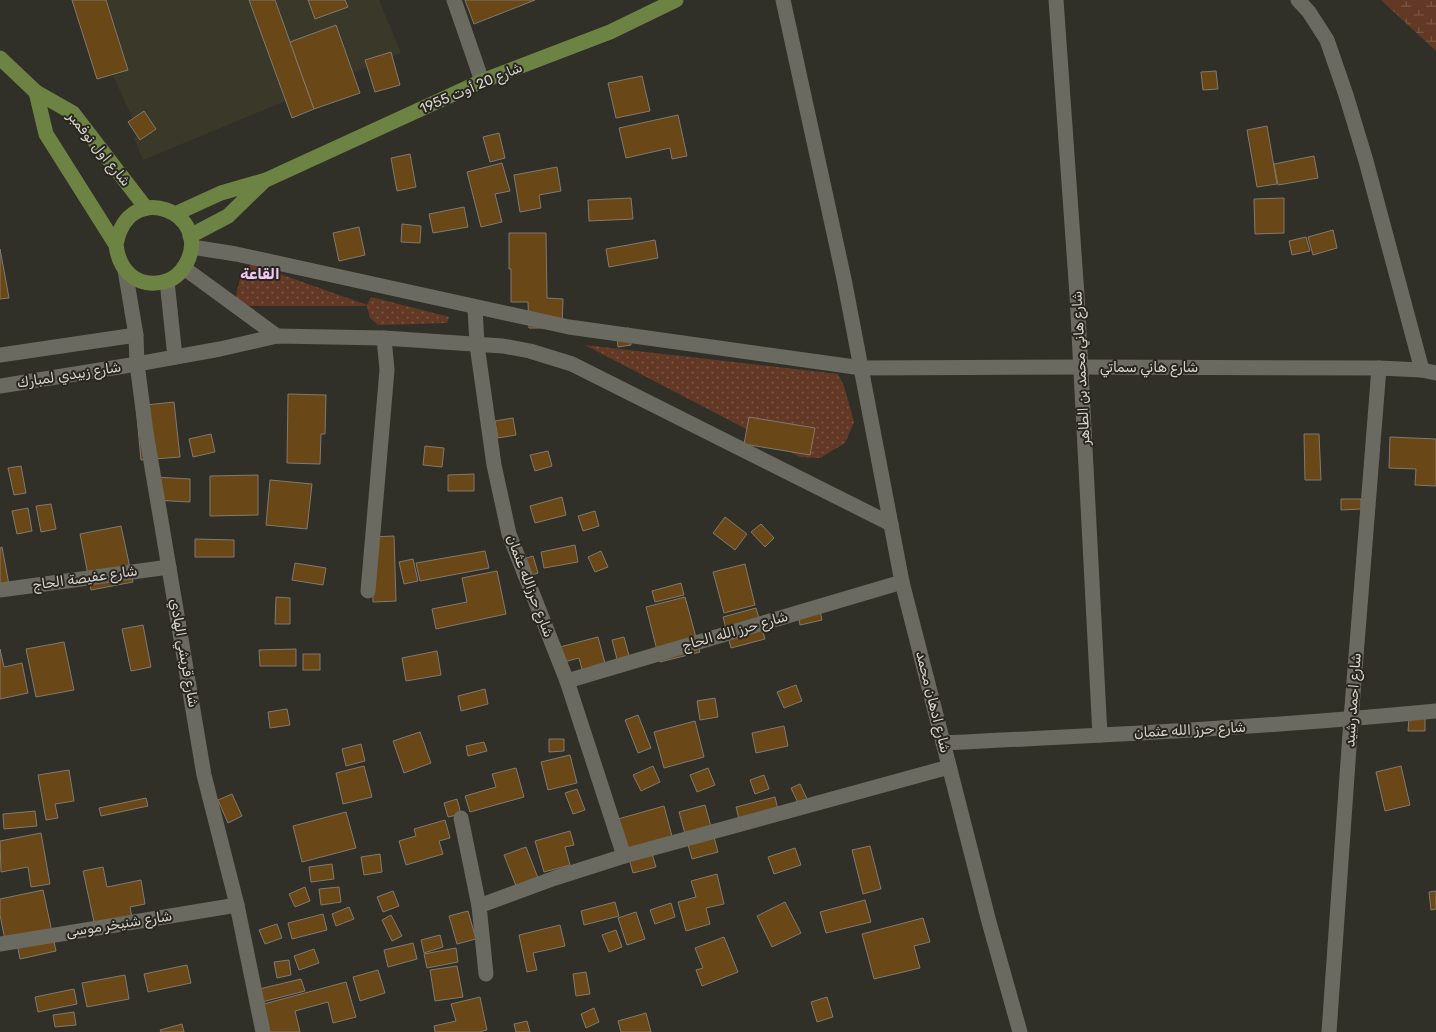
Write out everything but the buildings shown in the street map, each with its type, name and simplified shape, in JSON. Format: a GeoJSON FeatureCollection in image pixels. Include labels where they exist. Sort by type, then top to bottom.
{"type":"FeatureCollection","features":[{"type":"Feature","properties":{"kind":"main road","name":"شارع 20 أوت 1955"},"geometry":{"type":"LineString","coordinates":[[266,180],[482,82],[610,32],[676,0]]}},
{"type":"Feature","properties":{"kind":"main road","name":"شارع اول نوفمبر"},"geometry":{"type":"LineString","coordinates":[[0,58],[36,92],[73,113],[146,208]]}},
{"type":"Feature","properties":{"kind":"main road"},"geometry":{"type":"LineString","coordinates":[[36,92],[46,134],[116,245],[120,262],[125,270],[134,278],[144,282],[156,283],[167,281],[177,276],[190,258],[191,242],[182,220],[175,214],[156,207],[146,208],[128,217],[122,225],[116,245]]}},
{"type":"Feature","properties":{"kind":"main road"},"geometry":{"type":"LineString","coordinates":[[175,214],[221,193],[266,180]]}},
{"type":"Feature","properties":{"kind":"main road"},"geometry":{"type":"LineString","coordinates":[[191,242],[228,216],[266,180]]}},
{"type":"Feature","properties":{"kind":"street"},"geometry":{"type":"LineString","coordinates":[[454,0],[482,82]]}},
{"type":"Feature","properties":{"kind":"street","name":"شارع ادهان محمد"},"geometry":{"type":"LineString","coordinates":[[783,0],[862,368],[902,582],[989,922],[1020,1032]]}},
{"type":"Feature","properties":{"kind":"street","name":"شارع هاني محمد بن الطاهر"},"geometry":{"type":"LineString","coordinates":[[1056,0],[1077,295],[1100,735]]}},
{"type":"Feature","properties":{"kind":"street"},"geometry":{"type":"LineString","coordinates":[[1298,0],[1324,34],[1344,87],[1429,372]]}},
{"type":"Feature","properties":{"kind":"street","name":"شارع هاني سماتي"},"geometry":{"type":"LineString","coordinates":[[191,242],[236,254],[475,308],[569,327],[862,368],[1379,368],[1429,372]]}},
{"type":"Feature","properties":{"kind":"street"},"geometry":{"type":"LineString","coordinates":[[184,268],[277,336]]}},
{"type":"Feature","properties":{"kind":"street","name":"شارع قريشي الهادي"},"geometry":{"type":"LineString","coordinates":[[125,270],[136,336],[137,364],[146,432],[204,775],[237,905],[263,1032]]}},
{"type":"Feature","properties":{"kind":"street"},"geometry":{"type":"LineString","coordinates":[[167,281],[175,357]]}},
{"type":"Feature","properties":{"kind":"street","name":"شارع حرزالله عثمان"},"geometry":{"type":"LineString","coordinates":[[475,308],[477,345],[494,465],[509,534],[567,681],[624,856]]}},
{"type":"Feature","properties":{"kind":"street"},"geometry":{"type":"LineString","coordinates":[[0,355],[136,336]]}},
{"type":"Feature","properties":{"kind":"street","name":"شارع زبيدي لمبارك"},"geometry":{"type":"LineString","coordinates":[[0,386],[220,350],[277,336],[384,338],[503,346],[530,350],[572,364],[891,524]]}},
{"type":"Feature","properties":{"kind":"street"},"geometry":{"type":"LineString","coordinates":[[368,591],[387,370],[384,338]]}},
{"type":"Feature","properties":{"kind":"street","name":"شارع احمد رشيد"},"geometry":{"type":"LineString","coordinates":[[1328,1032],[1379,368]]}},
{"type":"Feature","properties":{"kind":"street","name":"شارع عفيصة الحاج"},"geometry":{"type":"LineString","coordinates":[[0,590],[169,567]]}},
{"type":"Feature","properties":{"kind":"street","name":"شارع حرز الله الحاج"},"geometry":{"type":"LineString","coordinates":[[567,681],[902,582]]}},
{"type":"Feature","properties":{"kind":"street","name":"شارع حرز الله عثمان"},"geometry":{"type":"LineString","coordinates":[[943,743],[1351,720],[1436,711]]}},
{"type":"Feature","properties":{"kind":"street"},"geometry":{"type":"LineString","coordinates":[[479,906],[555,878],[624,856],[949,766]]}},
{"type":"Feature","properties":{"kind":"street"},"geometry":{"type":"LineString","coordinates":[[460,818],[479,906],[486,974]]}},
{"type":"Feature","properties":{"kind":"street","name":"شارع شنيخر موسى"},"geometry":{"type":"LineString","coordinates":[[0,944],[237,905]]}},
{"type":"Feature","properties":{"kind":"shaded area"},"geometry":{"type":"Polygon","coordinates":[[[78,0],[379,0],[401,53],[143,160],[134,138],[140,134],[78,0]]]}},
{"type":"Feature","properties":{"kind":"green space"},"geometry":{"type":"Polygon","coordinates":[[[1381,0],[1436,0],[1436,51],[1381,0]]]}},
{"type":"Feature","properties":{"kind":"green space"},"geometry":{"type":"Polygon","coordinates":[[[252,264],[367,305],[371,297],[449,317],[447,323],[378,325],[370,318],[367,306],[243,306],[236,296],[242,271],[252,264]]]}},
{"type":"Feature","properties":{"kind":"green space"},"geometry":{"type":"Polygon","coordinates":[[[585,345],[838,374],[844,386],[854,422],[845,443],[820,458],[800,457],[585,345]]]}},
{"type":"Feature","properties":{"kind":"district","name":"القاعة"},"geometry":{"type":"Point","coordinates":[260,274]}}]}
